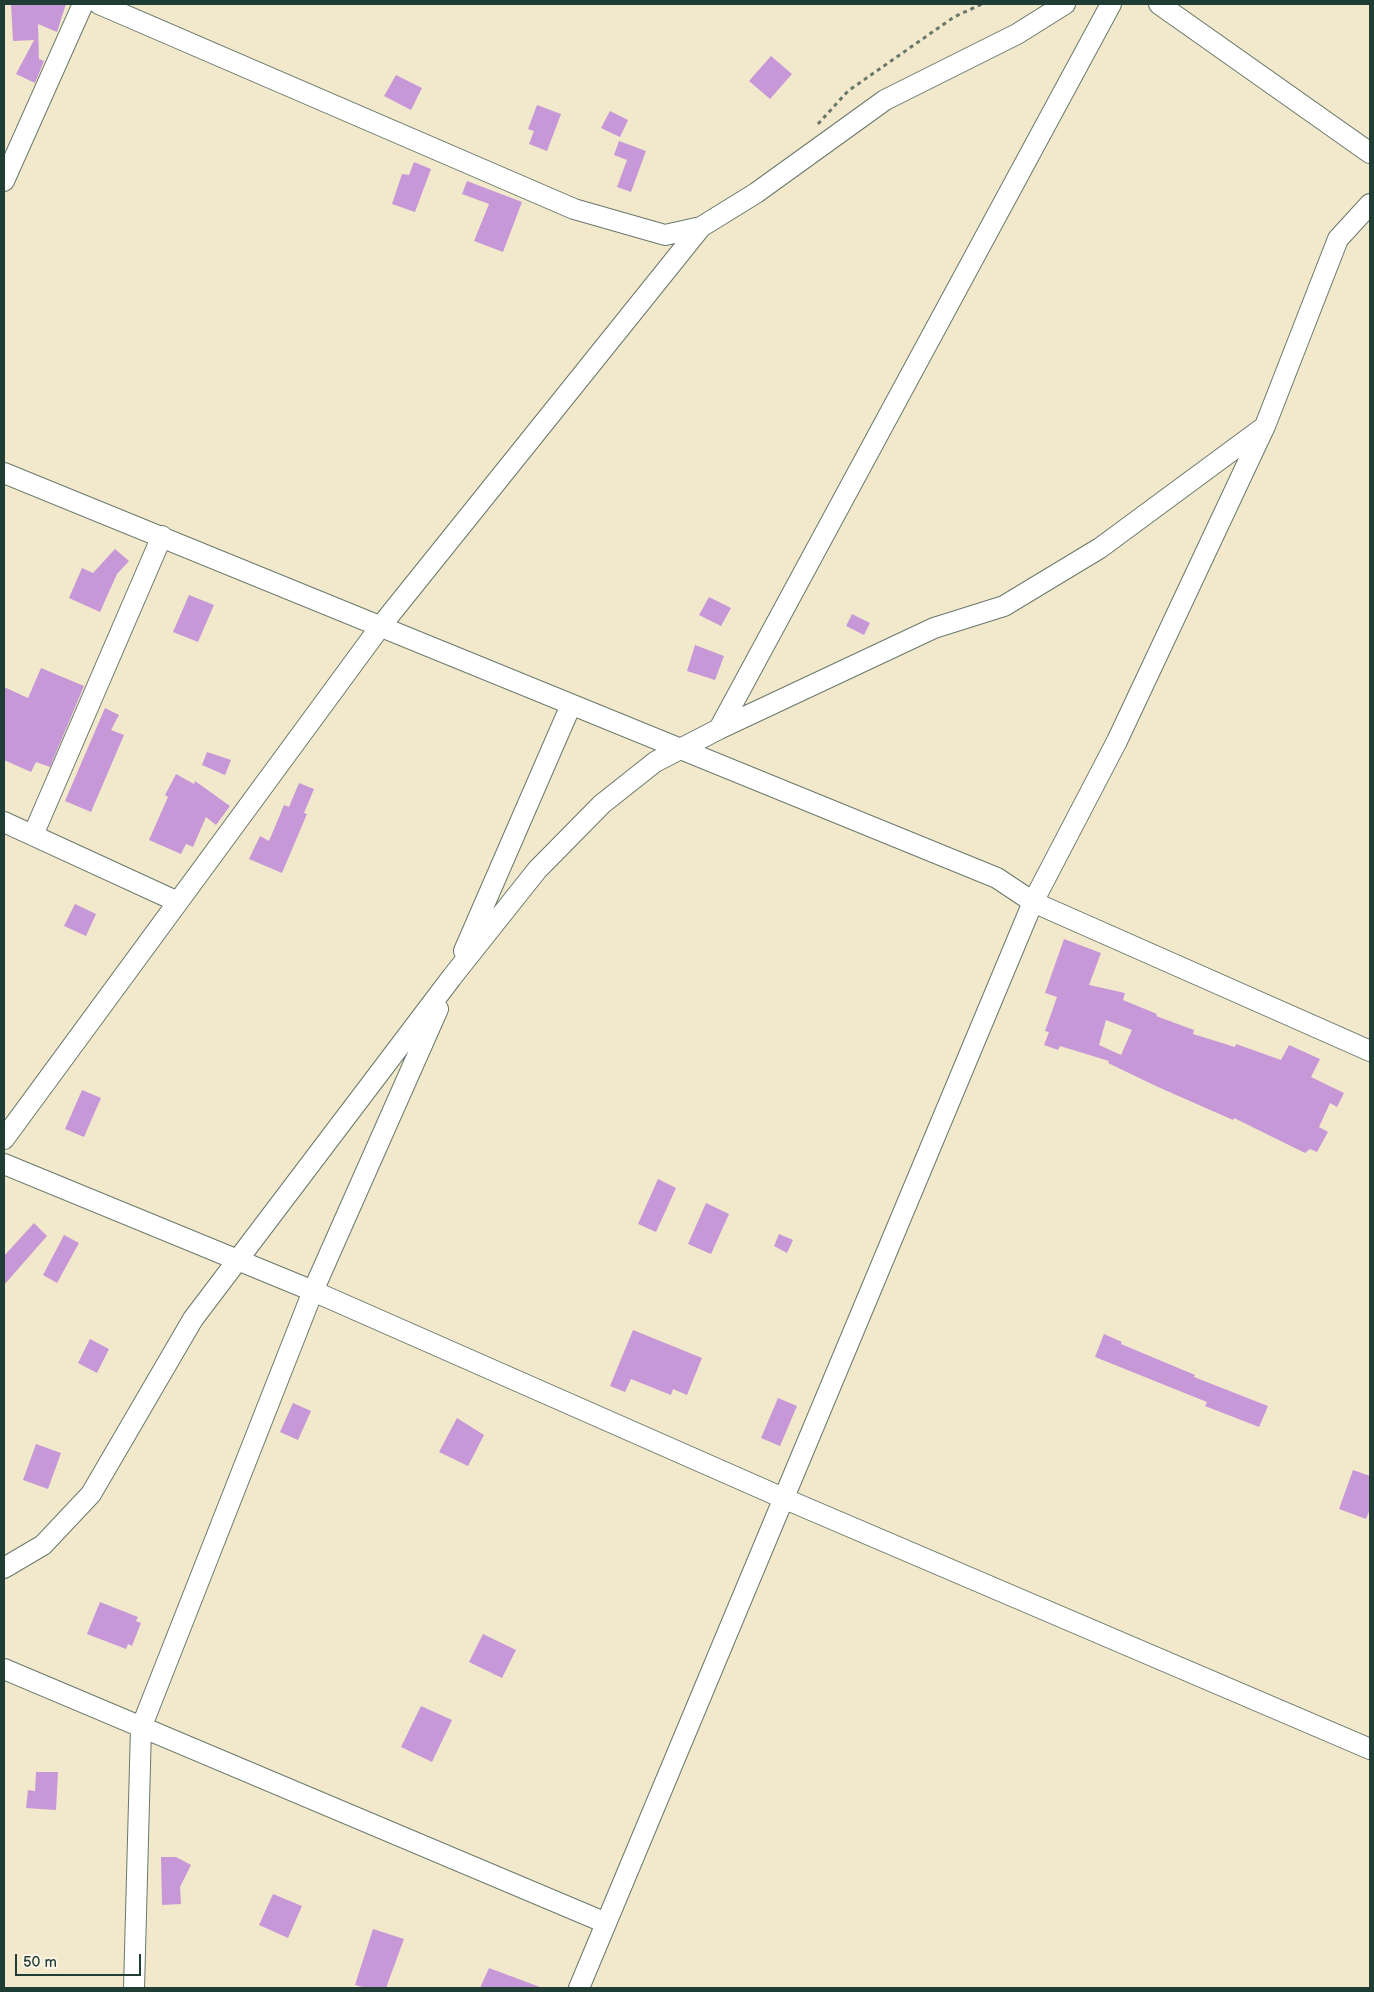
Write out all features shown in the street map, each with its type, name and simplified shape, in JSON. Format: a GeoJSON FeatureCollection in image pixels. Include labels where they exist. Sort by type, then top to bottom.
{"type":"FeatureCollection","features":[{"type":"Feature","properties":{"kind":"street"},"geometry":{"type":"LineString","coordinates":[[4,181],[83,4]]}},
{"type":"Feature","properties":{"kind":"street"},"geometry":{"type":"LineString","coordinates":[[99,4],[574,209],[665,235],[700,227],[756,193],[885,100],[1017,34],[1065,4]]}},
{"type":"Feature","properties":{"kind":"street"},"geometry":{"type":"LineString","coordinates":[[720,729],[1111,4]]}},
{"type":"Feature","properties":{"kind":"street"},"geometry":{"type":"LineString","coordinates":[[1158,4],[1370,153]]}},
{"type":"Feature","properties":{"kind":"street"},"geometry":{"type":"LineString","coordinates":[[579,1988],[1033,902],[1117,741],[1265,426],[1338,239],[1370,204]]}},
{"type":"Feature","properties":{"kind":"street"},"geometry":{"type":"LineString","coordinates":[[4,1139],[380,627],[700,227]]}},
{"type":"Feature","properties":{"kind":"street"},"geometry":{"type":"LineString","coordinates":[[4,1568],[43,1545],[92,1494],[193,1319],[452,977],[537,870],[602,804],[655,762],[720,729],[934,628],[1004,606],[1100,548],[1265,426]]}},
{"type":"Feature","properties":{"kind":"street"},"geometry":{"type":"LineString","coordinates":[[4,473],[996,878],[1033,902],[1370,1051]]}},
{"type":"Feature","properties":{"kind":"street"},"geometry":{"type":"LineString","coordinates":[[33,835],[162,536]]}},
{"type":"Feature","properties":{"kind":"street"},"geometry":{"type":"LineString","coordinates":[[134,1988],[141,1728],[313,1291],[571,705]]}},
{"type":"Feature","properties":{"kind":"street"},"geometry":{"type":"LineString","coordinates":[[4,822],[178,902]]}},
{"type":"Feature","properties":{"kind":"street"},"geometry":{"type":"LineString","coordinates":[[4,1164],[313,1291],[783,1498],[1370,1750]]}},
{"type":"Feature","properties":{"kind":"street"},"geometry":{"type":"LineString","coordinates":[[4,1669],[606,1923]]}},
{"type":"Feature","properties":{"kind":"path"},"geometry":{"type":"LineString","coordinates":[[815,128],[848,91],[954,17],[982,4]]}},
{"type":"Feature","properties":{"kind":"building"},"geometry":{"type":"Polygon","coordinates":[[[11,4],[66,4],[57,32],[38,24],[39,59],[44,61],[35,83],[16,74],[34,40],[13,41],[11,4]]]}},
{"type":"Feature","properties":{"kind":"building"},"geometry":{"type":"Polygon","coordinates":[[[771,56],[792,74],[770,99],[749,81],[771,56]]]}},
{"type":"Feature","properties":{"kind":"building"},"geometry":{"type":"Polygon","coordinates":[[[396,75],[422,88],[411,110],[384,96],[396,75]]]}},
{"type":"Feature","properties":{"kind":"building"},"geometry":{"type":"Polygon","coordinates":[[[537,105],[561,114],[547,151],[529,144],[534,131],[528,129],[537,105]]]}},
{"type":"Feature","properties":{"kind":"building"},"geometry":{"type":"Polygon","coordinates":[[[610,111],[628,120],[620,137],[601,128],[610,111]]]}},
{"type":"Feature","properties":{"kind":"building"},"geometry":{"type":"Polygon","coordinates":[[[619,141],[646,151],[631,192],[617,187],[627,160],[614,155],[619,141]]]}},
{"type":"Feature","properties":{"kind":"building"},"geometry":{"type":"Polygon","coordinates":[[[414,162],[431,169],[415,212],[392,204],[402,174],[409,175],[414,162]]]}},
{"type":"Feature","properties":{"kind":"building"},"geometry":{"type":"Polygon","coordinates":[[[467,181],[522,202],[503,252],[474,241],[489,204],[462,194],[467,181]]]}},
{"type":"Feature","properties":{"kind":"building"},"geometry":{"type":"Polygon","coordinates":[[[115,549],[129,561],[117,574],[100,612],[69,598],[82,568],[93,573],[115,549]]]}},
{"type":"Feature","properties":{"kind":"building"},"geometry":{"type":"Polygon","coordinates":[[[189,595],[214,605],[198,642],[173,632],[189,595]]]}},
{"type":"Feature","properties":{"kind":"building"},"geometry":{"type":"Polygon","coordinates":[[[709,597],[731,608],[721,626],[699,615],[709,597]]]}},
{"type":"Feature","properties":{"kind":"building"},"geometry":{"type":"Polygon","coordinates":[[[852,614],[870,623],[864,635],[846,626],[852,614]]]}},
{"type":"Feature","properties":{"kind":"building"},"geometry":{"type":"Polygon","coordinates":[[[695,645],[724,656],[715,680],[687,671],[695,645]]]}},
{"type":"Feature","properties":{"kind":"building"},"geometry":{"type":"Polygon","coordinates":[[[41,668],[84,686],[50,767],[36,762],[31,772],[4,760],[4,687],[28,698],[41,668]]]}},
{"type":"Feature","properties":{"kind":"building"},"geometry":{"type":"Polygon","coordinates":[[[105,708],[119,715],[111,730],[124,735],[91,812],[65,801],[105,708]]]}},
{"type":"Feature","properties":{"kind":"building"},"geometry":{"type":"Polygon","coordinates":[[[207,752],[231,760],[225,775],[202,765],[207,752]]]}},
{"type":"Feature","properties":{"kind":"building"},"geometry":{"type":"Polygon","coordinates":[[[176,774],[194,784],[195,781],[230,806],[216,825],[206,817],[193,847],[186,844],[181,854],[149,840],[168,797],[165,795],[176,774]]]}},
{"type":"Feature","properties":{"kind":"building"},"geometry":{"type":"Polygon","coordinates":[[[299,783],[314,789],[304,813],[307,814],[282,873],[249,859],[260,836],[269,841],[284,805],[289,807],[299,783]]]}},
{"type":"Feature","properties":{"kind":"building"},"geometry":{"type":"Polygon","coordinates":[[[75,904],[96,914],[86,936],[64,926],[75,904]]]}},
{"type":"Feature","properties":{"kind":"building"},"geometry":{"type":"Polygon","coordinates":[[[1064,939],[1101,953],[1089,985],[1125,993],[1123,1000],[1157,1014],[1156,1016],[1194,1030],[1193,1034],[1235,1047],[1236,1044],[1281,1060],[1289,1045],[1320,1059],[1311,1077],[1344,1093],[1337,1107],[1330,1103],[1319,1127],[1328,1132],[1317,1152],[1310,1149],[1305,1153],[1234,1118],[1233,1120],[1158,1087],[1108,1063],[1109,1061],[1060,1046],[1058,1050],[1044,1045],[1049,1032],[1045,1031],[1057,997],[1045,993],[1064,939]],[[1106,1020],[1099,1045],[1121,1055],[1132,1030],[1106,1020]]]}},
{"type":"Feature","properties":{"kind":"building"},"geometry":{"type":"Polygon","coordinates":[[[82,1090],[101,1098],[84,1137],[65,1129],[82,1090]]]}},
{"type":"Feature","properties":{"kind":"building"},"geometry":{"type":"Polygon","coordinates":[[[658,1179],[676,1188],[656,1232],[638,1224],[658,1179]]]}},
{"type":"Feature","properties":{"kind":"building"},"geometry":{"type":"Polygon","coordinates":[[[706,1203],[729,1214],[711,1254],[688,1244],[706,1203]]]}},
{"type":"Feature","properties":{"kind":"building"},"geometry":{"type":"Polygon","coordinates":[[[34,1223],[47,1236],[4,1285],[4,1256],[34,1223]]]}},
{"type":"Feature","properties":{"kind":"building"},"geometry":{"type":"Polygon","coordinates":[[[779,1234],[793,1240],[787,1253],[774,1246],[779,1234]]]}},
{"type":"Feature","properties":{"kind":"building"},"geometry":{"type":"Polygon","coordinates":[[[64,1235],[79,1243],[57,1283],[43,1275],[64,1235]]]}},
{"type":"Feature","properties":{"kind":"building"},"geometry":{"type":"Polygon","coordinates":[[[633,1330],[702,1358],[687,1395],[673,1389],[671,1395],[631,1379],[625,1392],[610,1386],[633,1330]]]}},
{"type":"Feature","properties":{"kind":"building"},"geometry":{"type":"Polygon","coordinates":[[[1104,1334],[1122,1342],[1121,1344],[1195,1375],[1194,1377],[1268,1406],[1259,1427],[1205,1406],[1207,1402],[1095,1357],[1104,1334]]]}},
{"type":"Feature","properties":{"kind":"building"},"geometry":{"type":"Polygon","coordinates":[[[90,1339],[109,1349],[97,1373],[78,1363],[90,1339]]]}},
{"type":"Feature","properties":{"kind":"building"},"geometry":{"type":"Polygon","coordinates":[[[778,1398],[797,1406],[780,1446],[761,1438],[778,1398]]]}},
{"type":"Feature","properties":{"kind":"building"},"geometry":{"type":"Polygon","coordinates":[[[293,1403],[311,1411],[298,1440],[280,1432],[293,1403]]]}},
{"type":"Feature","properties":{"kind":"building"},"geometry":{"type":"Polygon","coordinates":[[[457,1418],[484,1435],[468,1466],[439,1452],[457,1418]]]}},
{"type":"Feature","properties":{"kind":"building"},"geometry":{"type":"Polygon","coordinates":[[[36,1444],[61,1453],[48,1489],[23,1480],[36,1444]]]}},
{"type":"Feature","properties":{"kind":"building"},"geometry":{"type":"Polygon","coordinates":[[[1353,1470],[1370,1476],[1370,1509],[1366,1519],[1339,1509],[1353,1470]]]}},
{"type":"Feature","properties":{"kind":"building"},"geometry":{"type":"Polygon","coordinates":[[[100,1602],[138,1617],[136,1621],[141,1623],[132,1646],[128,1644],[126,1649],[87,1634],[100,1602]]]}},
{"type":"Feature","properties":{"kind":"building"},"geometry":{"type":"Polygon","coordinates":[[[483,1634],[516,1650],[502,1678],[469,1662],[483,1634]]]}},
{"type":"Feature","properties":{"kind":"building"},"geometry":{"type":"Polygon","coordinates":[[[421,1706],[452,1720],[432,1762],[401,1747],[421,1706]]]}},
{"type":"Feature","properties":{"kind":"building"},"geometry":{"type":"Polygon","coordinates":[[[36,1772],[58,1772],[56,1810],[26,1808],[28,1790],[35,1791],[36,1772]]]}},
{"type":"Feature","properties":{"kind":"building"},"geometry":{"type":"Polygon","coordinates":[[[161,1857],[176,1857],[191,1865],[180,1887],[181,1904],[162,1905],[161,1857]]]}},
{"type":"Feature","properties":{"kind":"building"},"geometry":{"type":"Polygon","coordinates":[[[273,1894],[302,1906],[288,1938],[259,1925],[273,1894]]]}},
{"type":"Feature","properties":{"kind":"building"},"geometry":{"type":"Polygon","coordinates":[[[373,1929],[404,1939],[386,1988],[366,1988],[355,1985],[373,1929]]]}},
{"type":"Feature","properties":{"kind":"building"},"geometry":{"type":"Polygon","coordinates":[[[489,1968],[540,1987],[540,1988],[480,1988],[489,1968]]]}}]}
